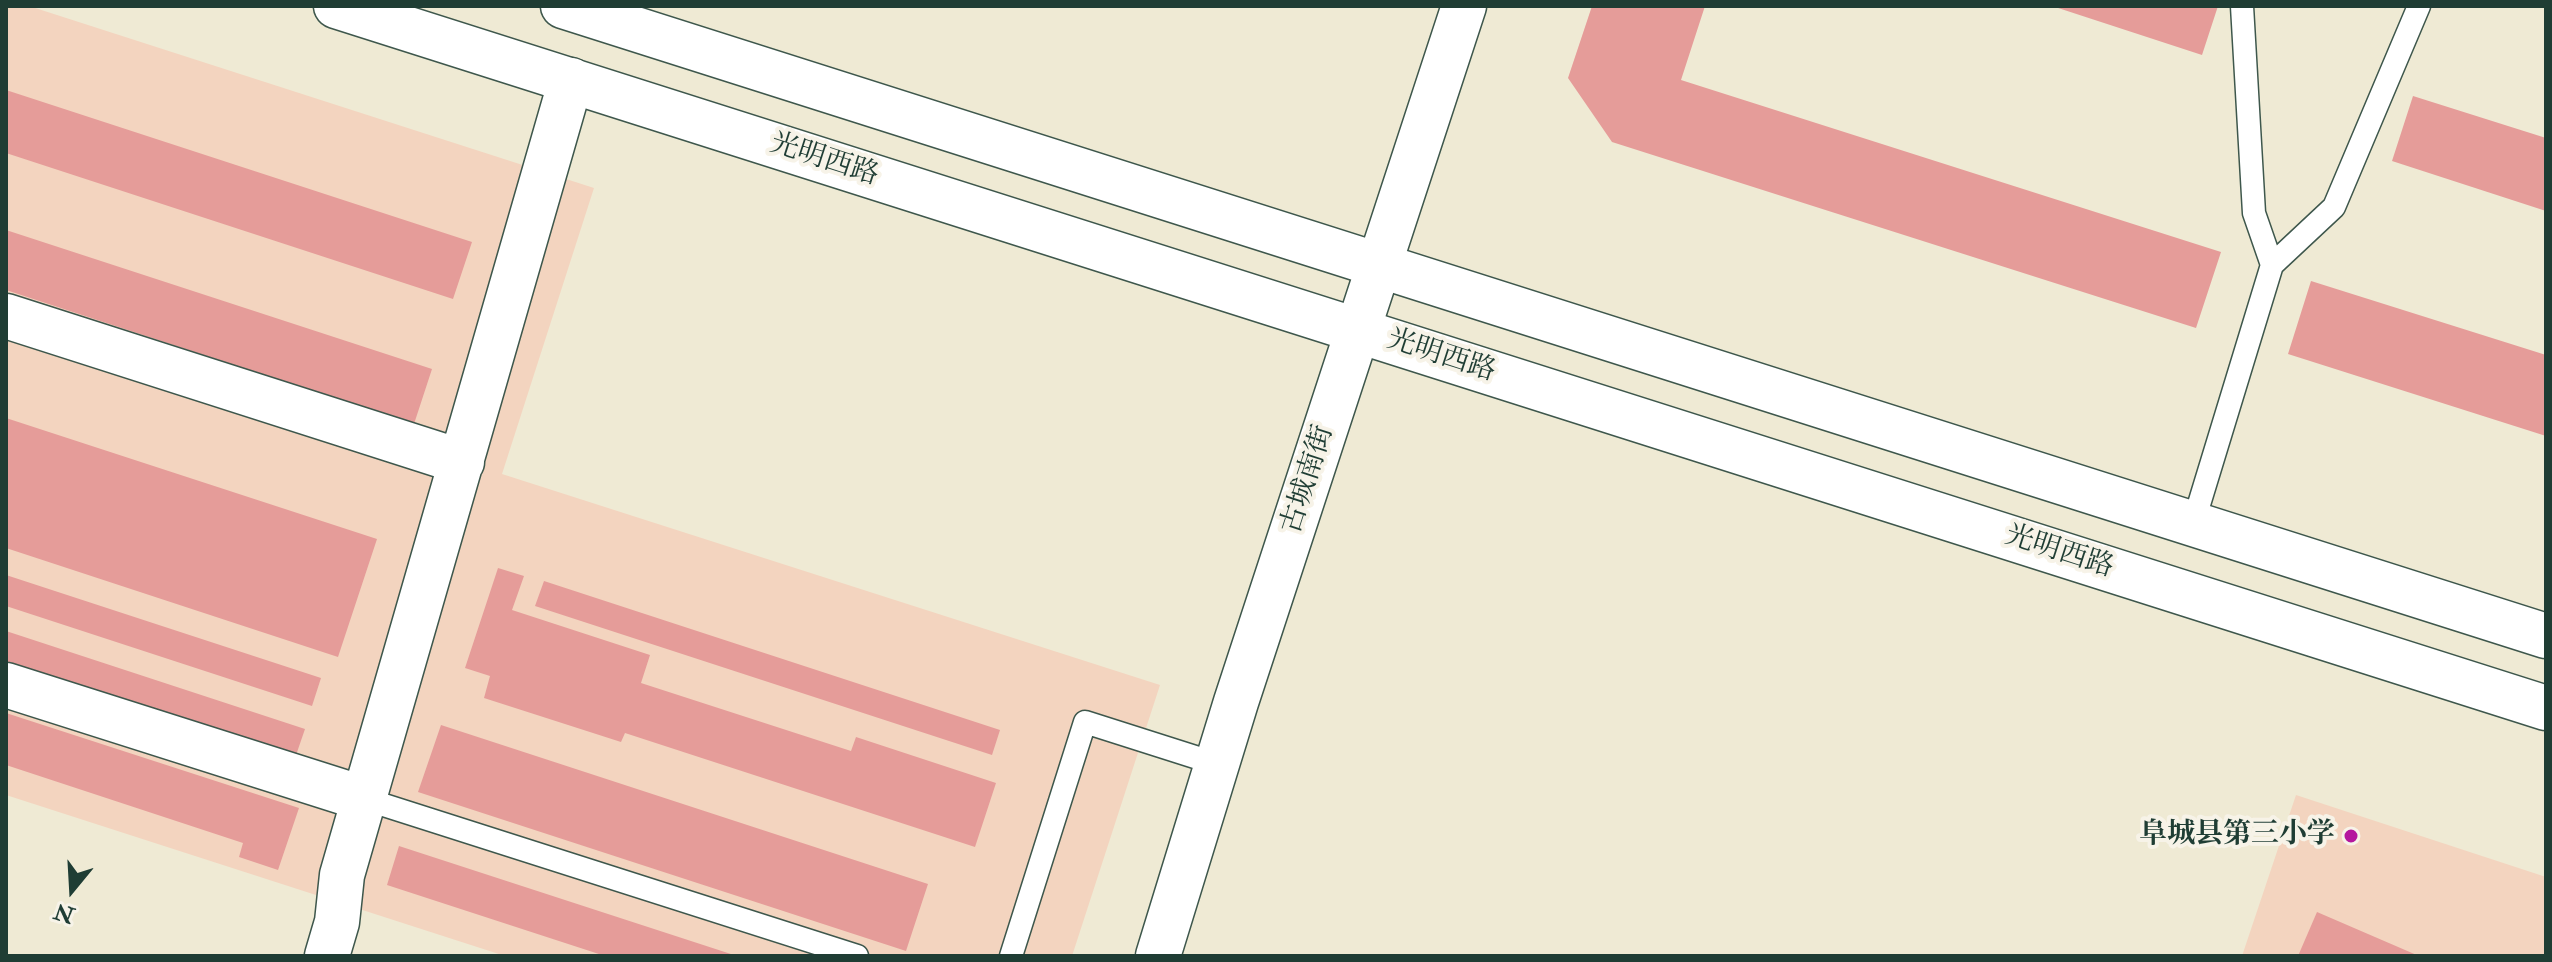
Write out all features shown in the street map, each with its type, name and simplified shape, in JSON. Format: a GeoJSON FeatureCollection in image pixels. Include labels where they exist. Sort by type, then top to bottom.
{"type":"FeatureCollection","features":[{"type":"Feature","properties":{"kind":"main road","name":"光明西路"},"geometry":{"type":"LineString","coordinates":[[336,6],[2546,708]]}},
{"type":"Feature","properties":{"kind":"main road"},"geometry":{"type":"LineString","coordinates":[[563,6],[2546,636]]}},
{"type":"Feature","properties":{"kind":"main road","name":"古城南街"},"geometry":{"type":"LineString","coordinates":[[1158,956],[1217,764],[1464,6]]}},
{"type":"Feature","properties":{"kind":"main road"},"geometry":{"type":"LineString","coordinates":[[327,956],[337,922],[342,875],[571,80]]}},
{"type":"Feature","properties":{"kind":"main road"},"geometry":{"type":"LineString","coordinates":[[6,316],[462,462]]}},
{"type":"Feature","properties":{"kind":"main road"},"geometry":{"type":"LineString","coordinates":[[6,685],[365,799]]}},
{"type":"Feature","properties":{"kind":"lane"},"geometry":{"type":"LineString","coordinates":[[2242,6],[2254,213],[2272,265]]}},
{"type":"Feature","properties":{"kind":"lane"},"geometry":{"type":"LineString","coordinates":[[2193,524],[2272,265],[2334,207],[2419,6]]}},
{"type":"Feature","properties":{"kind":"lane"},"geometry":{"type":"LineString","coordinates":[[1011,956],[1085,722],[1217,764]]}},
{"type":"Feature","properties":{"kind":"lane"},"geometry":{"type":"LineString","coordinates":[[365,799],[857,956]]}},
{"type":"Feature","properties":{"kind":"shaded area"},"geometry":{"type":"Polygon","coordinates":[[[6,6],[29,6],[594,188],[502,474],[1160,685],[1072,956],[505,956],[6,795],[6,6]]]}},
{"type":"Feature","properties":{"kind":"shaded area","name":"阜城县第三小学"},"geometry":{"type":"Polygon","coordinates":[[[2296,795],[2546,877],[2546,956],[2242,956],[2296,795]]]}},
{"type":"Feature","properties":{"kind":"building"},"geometry":{"type":"Polygon","coordinates":[[[1592,6],[1705,6],[1681,80],[2221,252],[2196,328],[1612,142],[1568,78],[1592,6]]]}},
{"type":"Feature","properties":{"kind":"building"},"geometry":{"type":"Polygon","coordinates":[[[2052,6],[2218,6],[2202,55],[2052,6]]]}},
{"type":"Feature","properties":{"kind":"building"},"geometry":{"type":"Polygon","coordinates":[[[6,90],[472,242],[453,299],[6,153],[6,90]]]}},
{"type":"Feature","properties":{"kind":"building"},"geometry":{"type":"Polygon","coordinates":[[[2413,96],[2546,138],[2546,211],[2392,161],[2413,96]]]}},
{"type":"Feature","properties":{"kind":"building"},"geometry":{"type":"Polygon","coordinates":[[[6,230],[432,369],[414,424],[6,290],[6,230]]]}},
{"type":"Feature","properties":{"kind":"building"},"geometry":{"type":"Polygon","coordinates":[[[2311,281],[2546,355],[2546,436],[2288,354],[2311,281]]]}},
{"type":"Feature","properties":{"kind":"building"},"geometry":{"type":"Polygon","coordinates":[[[6,418],[377,539],[338,657],[6,548],[6,418]]]}},
{"type":"Feature","properties":{"kind":"building"},"geometry":{"type":"Polygon","coordinates":[[[498,568],[524,576],[512,610],[650,655],[641,683],[851,751],[856,737],[996,783],[975,847],[625,733],[621,742],[484,698],[490,676],[465,668],[498,568]]]}},
{"type":"Feature","properties":{"kind":"building"},"geometry":{"type":"Polygon","coordinates":[[[6,575],[321,678],[312,706],[6,606],[6,575]]]}},
{"type":"Feature","properties":{"kind":"building"},"geometry":{"type":"Polygon","coordinates":[[[544,581],[1000,730],[992,755],[535,606],[544,581]]]}},
{"type":"Feature","properties":{"kind":"building"},"geometry":{"type":"Polygon","coordinates":[[[6,631],[305,729],[294,761],[6,667],[6,631]]]}},
{"type":"Feature","properties":{"kind":"building"},"geometry":{"type":"Polygon","coordinates":[[[6,713],[299,808],[278,870],[239,857],[243,843],[6,765],[6,713]]]}},
{"type":"Feature","properties":{"kind":"building"},"geometry":{"type":"Polygon","coordinates":[[[441,725],[928,884],[906,951],[418,792],[441,725]]]}},
{"type":"Feature","properties":{"kind":"building"},"geometry":{"type":"Polygon","coordinates":[[[399,846],[734,956],[605,956],[387,885],[399,846]]]}},
{"type":"Feature","properties":{"kind":"building"},"geometry":{"type":"Polygon","coordinates":[[[2317,912],[2419,956],[2298,956],[2317,912]]]}},
{"type":"Feature","properties":{"kind":"place","name":"阜城县第三小学"},"geometry":{"type":"Point","coordinates":[2351,836]}}]}
